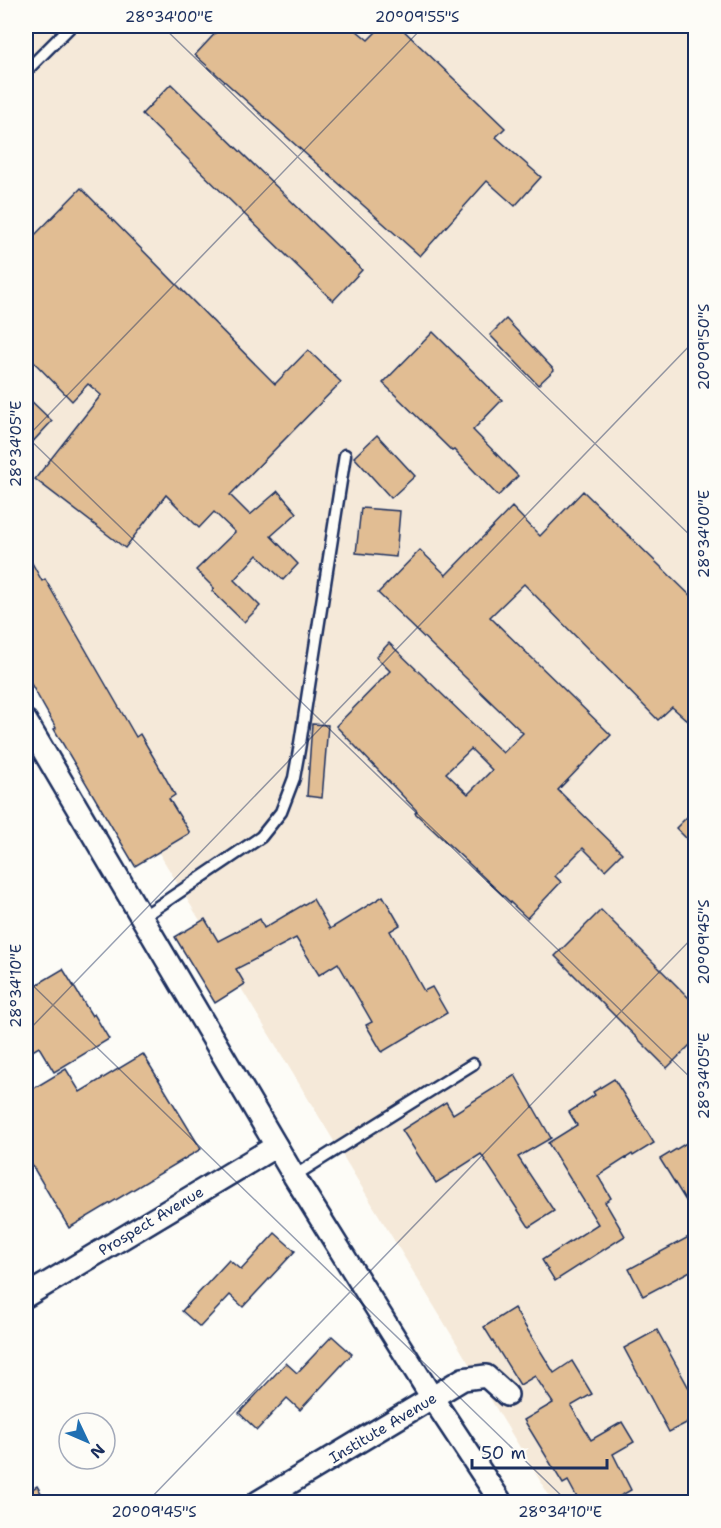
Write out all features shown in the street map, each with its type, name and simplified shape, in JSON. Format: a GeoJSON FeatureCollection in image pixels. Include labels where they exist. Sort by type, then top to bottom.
{"type":"FeatureCollection","features":[{"type":"Feature","properties":{"kind":"street"},"geometry":{"type":"LineString","coordinates":[[26,721],[294,1176],[433,1399],[501,1503]]}},
{"type":"Feature","properties":{"kind":"street","name":"Prospect Avenue"},"geometry":{"type":"LineString","coordinates":[[26,1296],[276,1146]]}},
{"type":"Feature","properties":{"kind":"street","name":"Institute Avenue"},"geometry":{"type":"LineString","coordinates":[[258,1503],[463,1379],[486,1376],[507,1395]]}},
{"type":"Feature","properties":{"kind":"lane"},"geometry":{"type":"LineString","coordinates":[[26,71],[71,26]]}},
{"type":"Feature","properties":{"kind":"lane"},"geometry":{"type":"LineString","coordinates":[[141,918],[261,837],[281,812],[294,778],[345,455]]}},
{"type":"Feature","properties":{"kind":"lane"},"geometry":{"type":"LineString","coordinates":[[294,1176],[473,1064]]}},
{"type":"Feature","properties":{"kind":"shaded area"},"geometry":{"type":"Polygon","coordinates":[[[26,26],[695,26],[695,1502],[553,1502],[26,634],[26,26]]]}},
{"type":"Feature","properties":{"kind":"building"},"geometry":{"type":"Polygon","coordinates":[[[222,26],[351,26],[368,40],[382,26],[399,26],[505,128],[496,137],[541,177],[515,206],[487,181],[420,256],[195,55],[222,26]]]}},
{"type":"Feature","properties":{"kind":"building"},"geometry":{"type":"Polygon","coordinates":[[[171,84],[362,270],[333,301],[142,114],[171,84]]]}},
{"type":"Feature","properties":{"kind":"building"},"geometry":{"type":"Polygon","coordinates":[[[81,188],[275,384],[308,350],[341,382],[230,495],[250,515],[278,491],[297,513],[271,536],[298,564],[283,580],[257,555],[234,580],[260,606],[244,622],[212,591],[214,588],[196,570],[235,532],[214,512],[199,528],[166,495],[125,548],[35,479],[101,395],[88,384],[72,401],[26,354],[26,244],[81,188]]]}},
{"type":"Feature","properties":{"kind":"building"},"geometry":{"type":"Polygon","coordinates":[[[506,319],[554,370],[538,385],[490,335],[506,319]]]}},
{"type":"Feature","properties":{"kind":"building"},"geometry":{"type":"Polygon","coordinates":[[[433,332],[502,400],[473,430],[518,476],[498,496],[454,450],[452,451],[383,383],[433,332]]]}},
{"type":"Feature","properties":{"kind":"building"},"geometry":{"type":"Polygon","coordinates":[[[26,396],[52,421],[26,449],[26,396]]]}},
{"type":"Feature","properties":{"kind":"building"},"geometry":{"type":"Polygon","coordinates":[[[377,435],[415,476],[391,498],[354,457],[377,435]]]}},
{"type":"Feature","properties":{"kind":"building"},"geometry":{"type":"Polygon","coordinates":[[[583,491],[696,601],[696,728],[672,707],[658,720],[524,584],[490,617],[611,735],[558,790],[622,853],[605,870],[583,848],[555,876],[561,882],[527,918],[415,813],[417,811],[336,726],[390,671],[376,657],[389,643],[503,753],[523,733],[378,593],[420,550],[446,575],[512,507],[540,536],[583,491]],[[471,749],[446,773],[468,794],[492,770],[471,749]]]}},
{"type":"Feature","properties":{"kind":"building"},"geometry":{"type":"Polygon","coordinates":[[[361,508],[400,511],[396,557],[356,553],[361,508]]]}},
{"type":"Feature","properties":{"kind":"building"},"geometry":{"type":"Polygon","coordinates":[[[26,552],[42,581],[45,579],[136,737],[140,734],[175,795],[169,799],[190,833],[135,866],[54,729],[56,728],[26,675],[26,552]]]}},
{"type":"Feature","properties":{"kind":"building"},"geometry":{"type":"Polygon","coordinates":[[[312,724],[328,725],[322,798],[307,796],[312,724]]]}},
{"type":"Feature","properties":{"kind":"building"},"geometry":{"type":"Polygon","coordinates":[[[696,808],[696,848],[676,828],[696,808]]]}},
{"type":"Feature","properties":{"kind":"building"},"geometry":{"type":"Polygon","coordinates":[[[383,896],[400,925],[390,931],[424,991],[432,987],[447,1013],[382,1052],[366,1025],[372,1022],[338,963],[319,975],[296,938],[236,969],[245,984],[215,1003],[175,937],[205,919],[218,941],[260,919],[264,928],[313,899],[330,929],[383,896]]]}},
{"type":"Feature","properties":{"kind":"building"},"geometry":{"type":"Polygon","coordinates":[[[601,910],[696,1005],[696,1039],[667,1068],[555,956],[601,910]]]}},
{"type":"Feature","properties":{"kind":"building"},"geometry":{"type":"Polygon","coordinates":[[[63,969],[109,1039],[54,1072],[39,1047],[26,1055],[26,991],[63,969]]]}},
{"type":"Feature","properties":{"kind":"building"},"geometry":{"type":"Polygon","coordinates":[[[143,1054],[201,1149],[69,1228],[26,1155],[26,1093],[66,1069],[80,1092],[143,1054]]]}},
{"type":"Feature","properties":{"kind":"building"},"geometry":{"type":"Polygon","coordinates":[[[515,1075],[551,1138],[518,1157],[554,1211],[529,1227],[481,1154],[436,1183],[402,1130],[446,1102],[453,1114],[515,1075]]]}},
{"type":"Feature","properties":{"kind":"building"},"geometry":{"type":"Polygon","coordinates":[[[614,1079],[654,1143],[598,1176],[611,1198],[605,1202],[625,1236],[555,1281],[542,1260],[598,1224],[548,1143],[577,1125],[569,1112],[595,1095],[593,1092],[614,1079]]]}},
{"type":"Feature","properties":{"kind":"building"},"geometry":{"type":"Polygon","coordinates":[[[688,1142],[696,1154],[696,1217],[660,1159],[688,1142]]]}},
{"type":"Feature","properties":{"kind":"building"},"geometry":{"type":"Polygon","coordinates":[[[275,1233],[295,1251],[243,1307],[230,1295],[200,1327],[182,1311],[229,1260],[241,1270],[275,1233]]]}},
{"type":"Feature","properties":{"kind":"building"},"geometry":{"type":"Polygon","coordinates":[[[696,1233],[696,1268],[643,1296],[629,1269],[696,1233]]]}},
{"type":"Feature","properties":{"kind":"building"},"geometry":{"type":"Polygon","coordinates":[[[514,1308],[554,1373],[572,1361],[592,1394],[571,1406],[591,1440],[622,1422],[634,1442],[613,1454],[631,1490],[608,1503],[580,1503],[568,1481],[563,1484],[524,1420],[553,1403],[535,1376],[520,1385],[484,1327],[514,1308]]]}},
{"type":"Feature","properties":{"kind":"building"},"geometry":{"type":"Polygon","coordinates":[[[657,1330],[696,1401],[696,1418],[669,1432],[624,1348],[657,1330]]]}},
{"type":"Feature","properties":{"kind":"building"},"geometry":{"type":"Polygon","coordinates":[[[332,1336],[352,1354],[300,1410],[287,1398],[257,1430],[239,1413],[286,1363],[297,1373],[332,1336]]]}},
{"type":"Feature","properties":{"kind":"building"},"geometry":{"type":"Polygon","coordinates":[[[37,1486],[47,1503],[26,1503],[26,1493],[37,1486]]]}}]}
